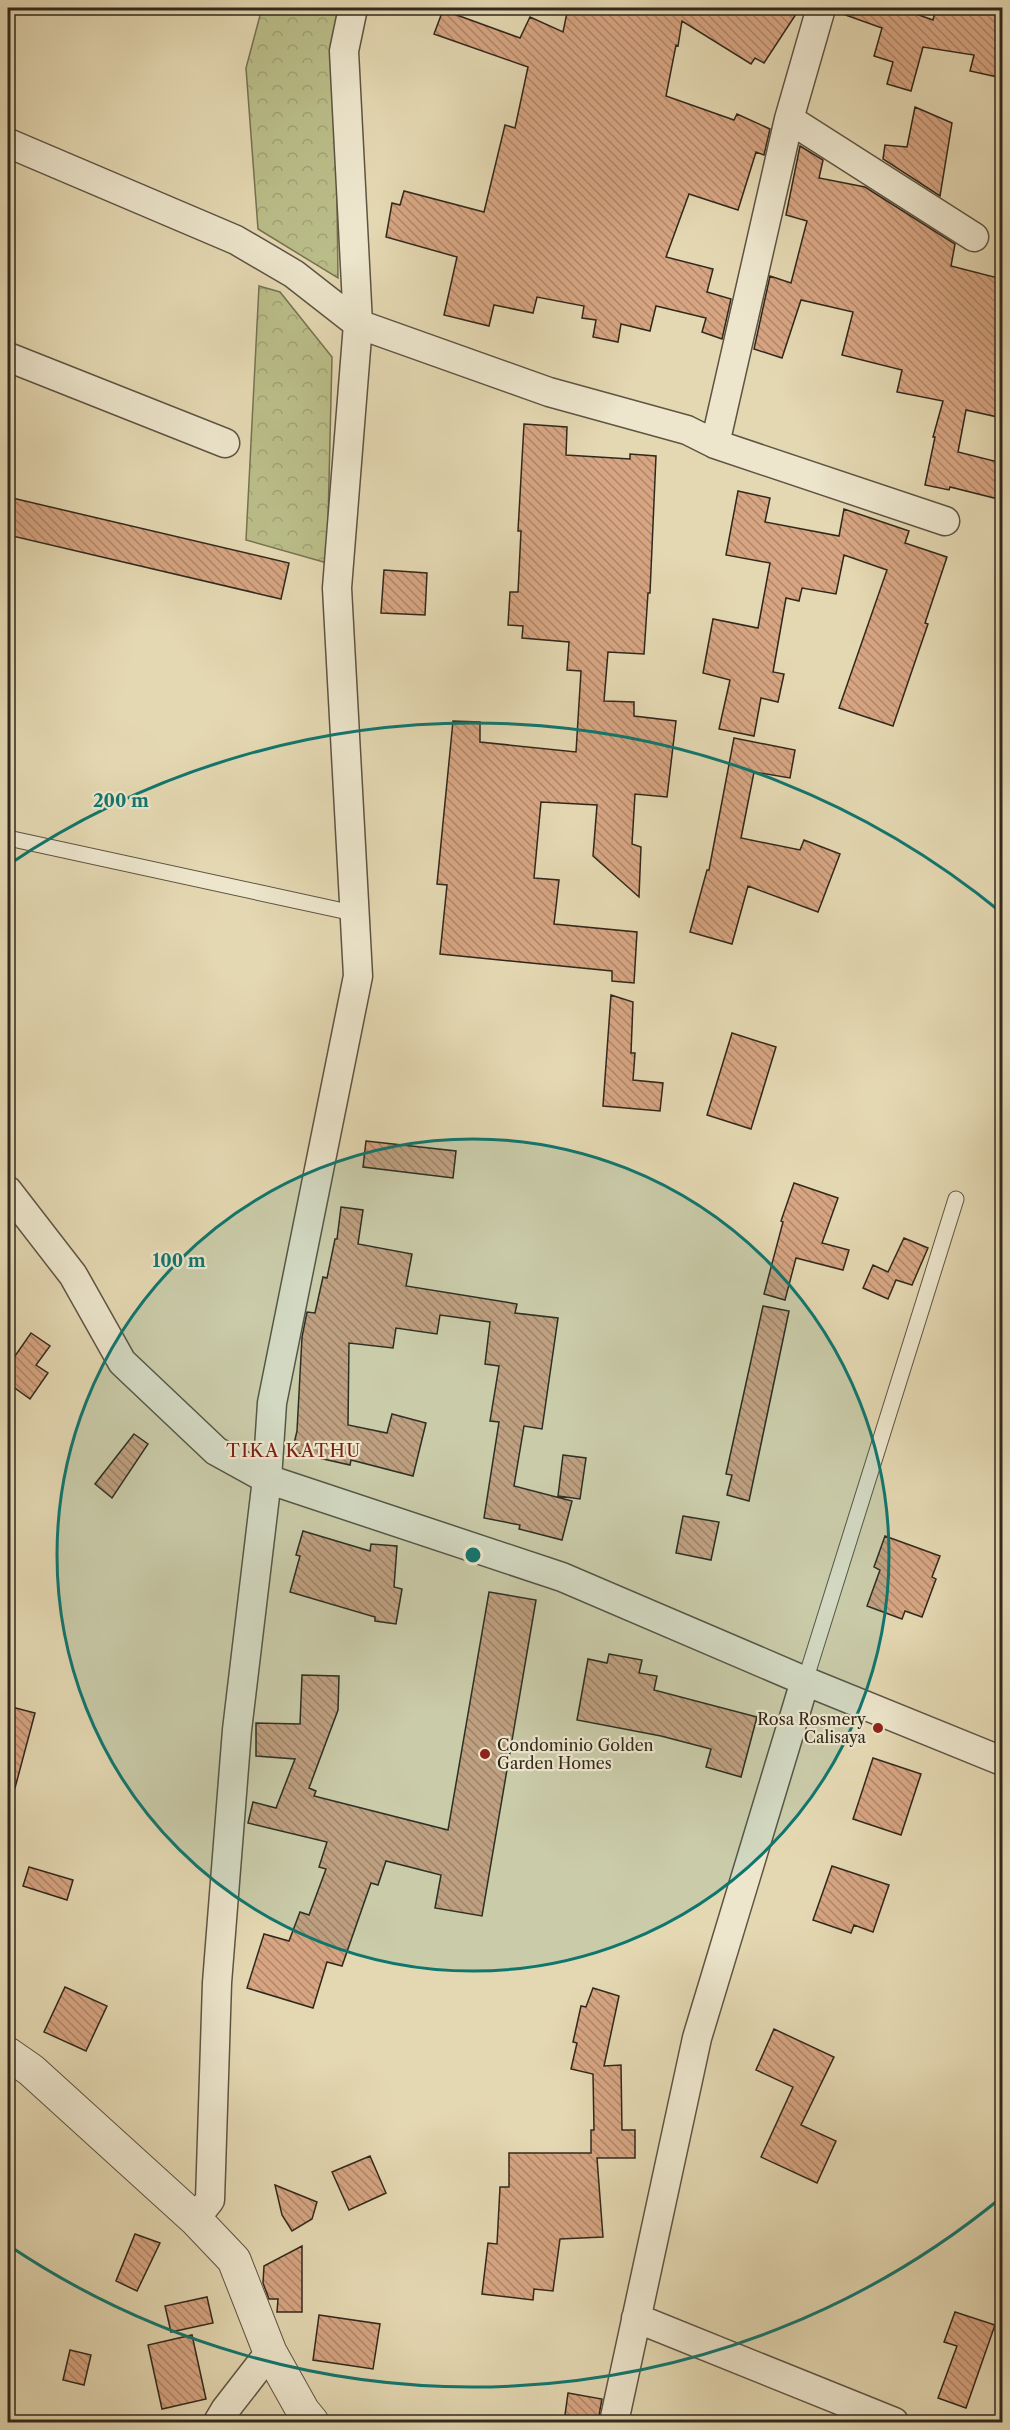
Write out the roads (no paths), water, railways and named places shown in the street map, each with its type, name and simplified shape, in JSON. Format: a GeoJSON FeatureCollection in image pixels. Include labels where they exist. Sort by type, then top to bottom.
{"type":"FeatureCollection","features":[{"type":"Feature","properties":{"kind":"street"},"geometry":{"type":"LineString","coordinates":[[195,2219],[210,2200],[217,1983],[234,1765],[267,1479],[272,1403],[358,975],[337,588],[358,324],[344,51],[353,8]]}},
{"type":"Feature","properties":{"kind":"street"},"geometry":{"type":"LineString","coordinates":[[715,444],[789,119],[821,8]]}},
{"type":"Feature","properties":{"kind":"street"},"geometry":{"type":"LineString","coordinates":[[789,119],[974,237]]}},
{"type":"Feature","properties":{"kind":"street"},"geometry":{"type":"LineString","coordinates":[[8,143],[236,240],[294,274],[358,324],[549,392],[687,430],[715,444],[945,521]]}},
{"type":"Feature","properties":{"kind":"street"},"geometry":{"type":"LineString","coordinates":[[8,357],[225,443]]}},
{"type":"Feature","properties":{"kind":"street"},"geometry":{"type":"LineString","coordinates":[[8,1191],[73,1275],[122,1362],[216,1451],[267,1479],[562,1577],[1002,1761]]}},
{"type":"Feature","properties":{"kind":"street"},"geometry":{"type":"LineString","coordinates":[[614,2422],[698,2038],[805,1680]]}},
{"type":"Feature","properties":{"kind":"street"},"geometry":{"type":"LineString","coordinates":[[8,2054],[31,2070],[195,2219],[234,2260],[270,2352],[303,2411],[312,2422]]}},
{"type":"Feature","properties":{"kind":"street"},"geometry":{"type":"LineString","coordinates":[[636,2318],[894,2422]]}},
{"type":"Feature","properties":{"kind":"street"},"geometry":{"type":"LineString","coordinates":[[218,2422],[270,2352]]}},
{"type":"Feature","properties":{"kind":"lane"},"geometry":{"type":"LineString","coordinates":[[8,838],[353,913]]}},
{"type":"Feature","properties":{"kind":"lane"},"geometry":{"type":"LineString","coordinates":[[805,1680],[956,1199]]}},
{"type":"Feature","properties":{"kind":"place","name":"Rosa Rosmery Calisaya"},"geometry":{"type":"Point","coordinates":[878,1728]}},
{"type":"Feature","properties":{"kind":"place","name":"Condominio Golden Garden Homes"},"geometry":{"type":"Point","coordinates":[485,1754]}},
{"type":"Feature","properties":{"kind":"district","name":"TIKA KATHU"},"geometry":{"type":"Point","coordinates":[294,1451]}}]}
